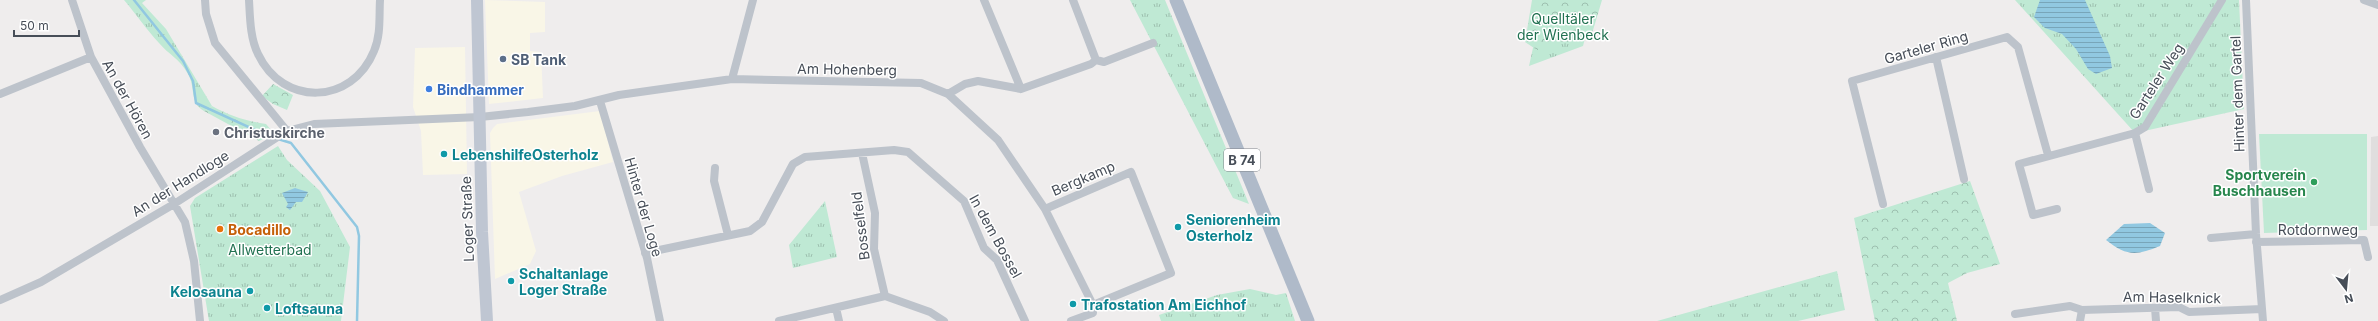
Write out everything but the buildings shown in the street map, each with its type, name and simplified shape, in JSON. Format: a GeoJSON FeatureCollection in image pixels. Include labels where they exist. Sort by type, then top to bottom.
{"type":"FeatureCollection","features":[{"type":"Feature","properties":{"kind":"main road","name":"B 74"},"geometry":{"type":"LineString","coordinates":[[1176,0],[1308,321]]}},
{"type":"Feature","properties":{"kind":"street","name":"An der Hören"},"geometry":{"type":"LineString","coordinates":[[72,0],[91,57],[185,222],[192,253],[200,321]]}},
{"type":"Feature","properties":{"kind":"street"},"geometry":{"type":"LineString","coordinates":[[205,0],[206,14],[215,43],[284,133]]}},
{"type":"Feature","properties":{"kind":"street"},"geometry":{"type":"LineString","coordinates":[[249,0],[251,28],[257,53],[268,71],[291,89],[316,94],[347,84],[362,71],[374,51],[379,29],[380,0]]}},
{"type":"Feature","properties":{"kind":"street","name":"Loger Straße"},"geometry":{"type":"LineString","coordinates":[[477,0],[487,321]]}},
{"type":"Feature","properties":{"kind":"street"},"geometry":{"type":"LineString","coordinates":[[732,79],[753,0]]}},
{"type":"Feature","properties":{"kind":"street"},"geometry":{"type":"LineString","coordinates":[[984,0],[1021,89]]}},
{"type":"Feature","properties":{"kind":"street"},"geometry":{"type":"LineString","coordinates":[[1073,0],[1096,60]]}},
{"type":"Feature","properties":{"kind":"street","name":"Garteler Weg"},"geometry":{"type":"LineString","coordinates":[[2057,209],[2033,216],[2019,164],[2048,155],[2135,133],[2145,127],[2222,0]]}},
{"type":"Feature","properties":{"kind":"street","name":"Hinter dem Gartel"},"geometry":{"type":"LineString","coordinates":[[2246,0],[2256,238],[2263,321]]}},
{"type":"Feature","properties":{"kind":"street"},"geometry":{"type":"LineString","coordinates":[[2364,0],[2378,5]]}},
{"type":"Feature","properties":{"kind":"street","name":"Garteler Ring"},"geometry":{"type":"LineString","coordinates":[[1883,204],[1852,81],[2007,37],[2018,47],[2048,155]]}},
{"type":"Feature","properties":{"kind":"street"},"geometry":{"type":"LineString","coordinates":[[1096,60],[1104,62],[1152,43]]}},
{"type":"Feature","properties":{"kind":"street"},"geometry":{"type":"LineString","coordinates":[[0,94],[91,57]]}},
{"type":"Feature","properties":{"kind":"street"},"geometry":{"type":"LineString","coordinates":[[1936,57],[1964,179]]}},
{"type":"Feature","properties":{"kind":"street"},"geometry":{"type":"LineString","coordinates":[[948,94],[965,84],[978,81],[1021,89],[1091,64],[1096,60]]}},
{"type":"Feature","properties":{"kind":"street","name":"Am Hohenberg"},"geometry":{"type":"LineString","coordinates":[[480,117],[528,112],[600,101],[619,95],[732,79],[921,83],[948,94],[998,140],[1045,209],[1093,305],[1093,314],[1071,321]]}},
{"type":"Feature","properties":{"kind":"street","name":"Hinter der Loge"},"geometry":{"type":"LineString","coordinates":[[600,101],[645,253],[660,321]]}},
{"type":"Feature","properties":{"kind":"street","name":"An der Handloge"},"geometry":{"type":"LineString","coordinates":[[0,300],[41,282],[174,204],[264,144],[284,133],[314,124],[480,117]]}},
{"type":"Feature","properties":{"kind":"street"},"geometry":{"type":"LineString","coordinates":[[2135,133],[2150,189]]}},
{"type":"Feature","properties":{"kind":"street","name":"In dem Bossel"},"geometry":{"type":"LineString","coordinates":[[645,253],[750,231],[762,222],[793,164],[805,157],[894,150],[908,152],[964,201],[984,248],[997,260],[1025,321]]}},
{"type":"Feature","properties":{"kind":"street","name":"Bosselfeld"},"geometry":{"type":"LineString","coordinates":[[862,153],[875,213],[874,249],[885,296]]}},
{"type":"Feature","properties":{"kind":"street"},"geometry":{"type":"LineString","coordinates":[[715,168],[714,182],[728,235]]}},
{"type":"Feature","properties":{"kind":"street","name":"Bergkamp"},"geometry":{"type":"LineString","coordinates":[[1045,209],[1131,172],[1171,273],[1093,305]]}},
{"type":"Feature","properties":{"kind":"street"},"geometry":{"type":"LineString","coordinates":[[2211,238],[2256,238]]}},
{"type":"Feature","properties":{"kind":"street","name":"Rotdornweg"},"geometry":{"type":"LineString","coordinates":[[2256,238],[2364,240],[2368,257]]}},
{"type":"Feature","properties":{"kind":"street"},"geometry":{"type":"LineString","coordinates":[[779,321],[885,296],[930,312],[944,321]]}},
{"type":"Feature","properties":{"kind":"street","name":"Am Haselknick"},"geometry":{"type":"LineString","coordinates":[[2015,314],[2070,306],[2082,310],[2178,308],[2189,312],[2262,309]]}},
{"type":"Feature","properties":{"kind":"street"},"geometry":{"type":"LineString","coordinates":[[836,308],[840,321]]}},
{"type":"Feature","properties":{"kind":"street"},"geometry":{"type":"LineString","coordinates":[[2155,308],[2156,321]]}},
{"type":"Feature","properties":{"kind":"street"},"geometry":{"type":"LineString","coordinates":[[2080,321],[2082,310]]}},
{"type":"Feature","properties":{"kind":"shaded area"},"geometry":{"type":"Polygon","coordinates":[[[485,0],[545,2],[545,32],[530,33],[530,51],[541,52],[543,98],[489,104],[485,0]]]}},
{"type":"Feature","properties":{"kind":"shaded area"},"geometry":{"type":"Polygon","coordinates":[[[465,47],[467,174],[423,175],[421,131],[413,107],[415,48],[465,47]]]}},
{"type":"Feature","properties":{"kind":"shaded area"},"geometry":{"type":"Polygon","coordinates":[[[600,111],[613,162],[562,176],[519,192],[536,251],[530,264],[495,279],[490,133],[493,128],[497,124],[600,111]]]}},
{"type":"Feature","properties":{"kind":"shaded area"},"geometry":{"type":"Polygon","coordinates":[[[2378,136],[2378,226],[2370,226],[2371,137],[2378,136]]]}},
{"type":"Feature","properties":{"kind":"green space"},"geometry":{"type":"Polygon","coordinates":[[[124,0],[146,0],[142,3],[166,29],[212,106],[204,111],[199,107],[194,99],[192,84],[185,69],[178,60],[154,38],[124,0]]]}},
{"type":"Feature","properties":{"kind":"green space"},"geometry":{"type":"Polygon","coordinates":[[[1130,0],[1165,0],[1249,204],[1233,198],[1130,0]]]}},
{"type":"Feature","properties":{"kind":"green space","name":"Quelltäler der Wienbeck"},"geometry":{"type":"Polygon","coordinates":[[[1532,0],[1602,0],[1591,37],[1537,50],[1525,42],[1532,0]]]}},
{"type":"Feature","properties":{"kind":"green space","name":"Quelltäler der Wienbeck"},"geometry":{"type":"Polygon","coordinates":[[[1595,0],[1583,46],[1529,66],[1542,7],[1595,0]]]}},
{"type":"Feature","properties":{"kind":"green space"},"geometry":{"type":"Polygon","coordinates":[[[2015,0],[2239,0],[2244,109],[2135,133],[2015,0]]]}},
{"type":"Feature","properties":{"kind":"green space"},"geometry":{"type":"Polygon","coordinates":[[[273,84],[293,95],[287,110],[273,104],[262,96],[273,84]]]}},
{"type":"Feature","properties":{"kind":"green space"},"geometry":{"type":"Polygon","coordinates":[[[212,106],[238,118],[266,124],[272,131],[271,135],[259,141],[204,111],[212,106]]]}},
{"type":"Feature","properties":{"kind":"green space","name":"Sportverein Buschhausen"},"geometry":{"type":"Polygon","coordinates":[[[2259,134],[2367,134],[2367,230],[2264,233],[2259,134]]]}},
{"type":"Feature","properties":{"kind":"green space","name":"Allwetterbad"},"geometry":{"type":"Polygon","coordinates":[[[278,146],[287,160],[320,191],[350,247],[341,321],[209,321],[190,206],[195,198],[278,146]]]}},
{"type":"Feature","properties":{"kind":"green space"},"geometry":{"type":"Polygon","coordinates":[[[1970,181],[2000,264],[1967,273],[1948,283],[1957,321],[1875,321],[1854,218],[1970,181]]]}},
{"type":"Feature","properties":{"kind":"green space"},"geometry":{"type":"Polygon","coordinates":[[[825,201],[837,257],[793,268],[789,245],[825,201]]]}},
{"type":"Feature","properties":{"kind":"green space"},"geometry":{"type":"Polygon","coordinates":[[[1837,271],[1845,310],[1798,321],[1657,321],[1837,271]]]}},
{"type":"Feature","properties":{"kind":"green space"},"geometry":{"type":"Polygon","coordinates":[[[1250,289],[1276,295],[1286,293],[1295,321],[1161,321],[1159,315],[1217,295],[1250,289]]]}},
{"type":"Feature","properties":{"kind":"water"},"geometry":{"type":"Polygon","coordinates":[[[2040,0],[2085,0],[2110,56],[2112,68],[2096,74],[2088,69],[2076,49],[2062,34],[2045,28],[2034,17],[2040,0]]]}},
{"type":"Feature","properties":{"kind":"water"},"geometry":{"type":"Polygon","coordinates":[[[295,188],[308,192],[302,202],[296,202],[290,210],[286,207],[288,204],[282,193],[295,188]]]}},
{"type":"Feature","properties":{"kind":"water"},"geometry":{"type":"Polygon","coordinates":[[[2150,223],[2165,233],[2160,246],[2144,252],[2132,253],[2120,249],[2106,240],[2124,224],[2150,223]]]}},
{"type":"Feature","properties":{"kind":"waterway"},"geometry":{"type":"LineString","coordinates":[[134,0],[183,61],[193,81],[196,103],[273,138]]}},
{"type":"Feature","properties":{"kind":"waterway"},"geometry":{"type":"LineString","coordinates":[[278,139],[291,143],[357,227],[359,236],[357,321]]}},
{"type":"Feature","properties":{"kind":"place","name":"SB Tank"},"geometry":{"type":"Point","coordinates":[503,59]}},
{"type":"Feature","properties":{"kind":"place","name":"Bindhammer"},"geometry":{"type":"Point","coordinates":[429,89]}},
{"type":"Feature","properties":{"kind":"place","name":"Christuskirche"},"geometry":{"type":"Point","coordinates":[216,132]}},
{"type":"Feature","properties":{"kind":"place","name":"LebenshilfeOsterholz"},"geometry":{"type":"Point","coordinates":[444,154]}},
{"type":"Feature","properties":{"kind":"place","name":"Sportverein Buschhausen"},"geometry":{"type":"Point","coordinates":[2314,182]}},
{"type":"Feature","properties":{"kind":"place","name":"Seniorenheim Osterholz"},"geometry":{"type":"Point","coordinates":[1178,227]}},
{"type":"Feature","properties":{"kind":"place","name":"Bocadillo"},"geometry":{"type":"Point","coordinates":[220,229]}},
{"type":"Feature","properties":{"kind":"place","name":"Schaltanlage Loger Straße"},"geometry":{"type":"Point","coordinates":[511,281]}},
{"type":"Feature","properties":{"kind":"place","name":"Kelosauna"},"geometry":{"type":"Point","coordinates":[250,291]}},
{"type":"Feature","properties":{"kind":"place","name":"Trafostation Am Eichhof"},"geometry":{"type":"Point","coordinates":[1073,304]}},
{"type":"Feature","properties":{"kind":"place","name":"Loftsauna"},"geometry":{"type":"Point","coordinates":[267,308]}}]}
